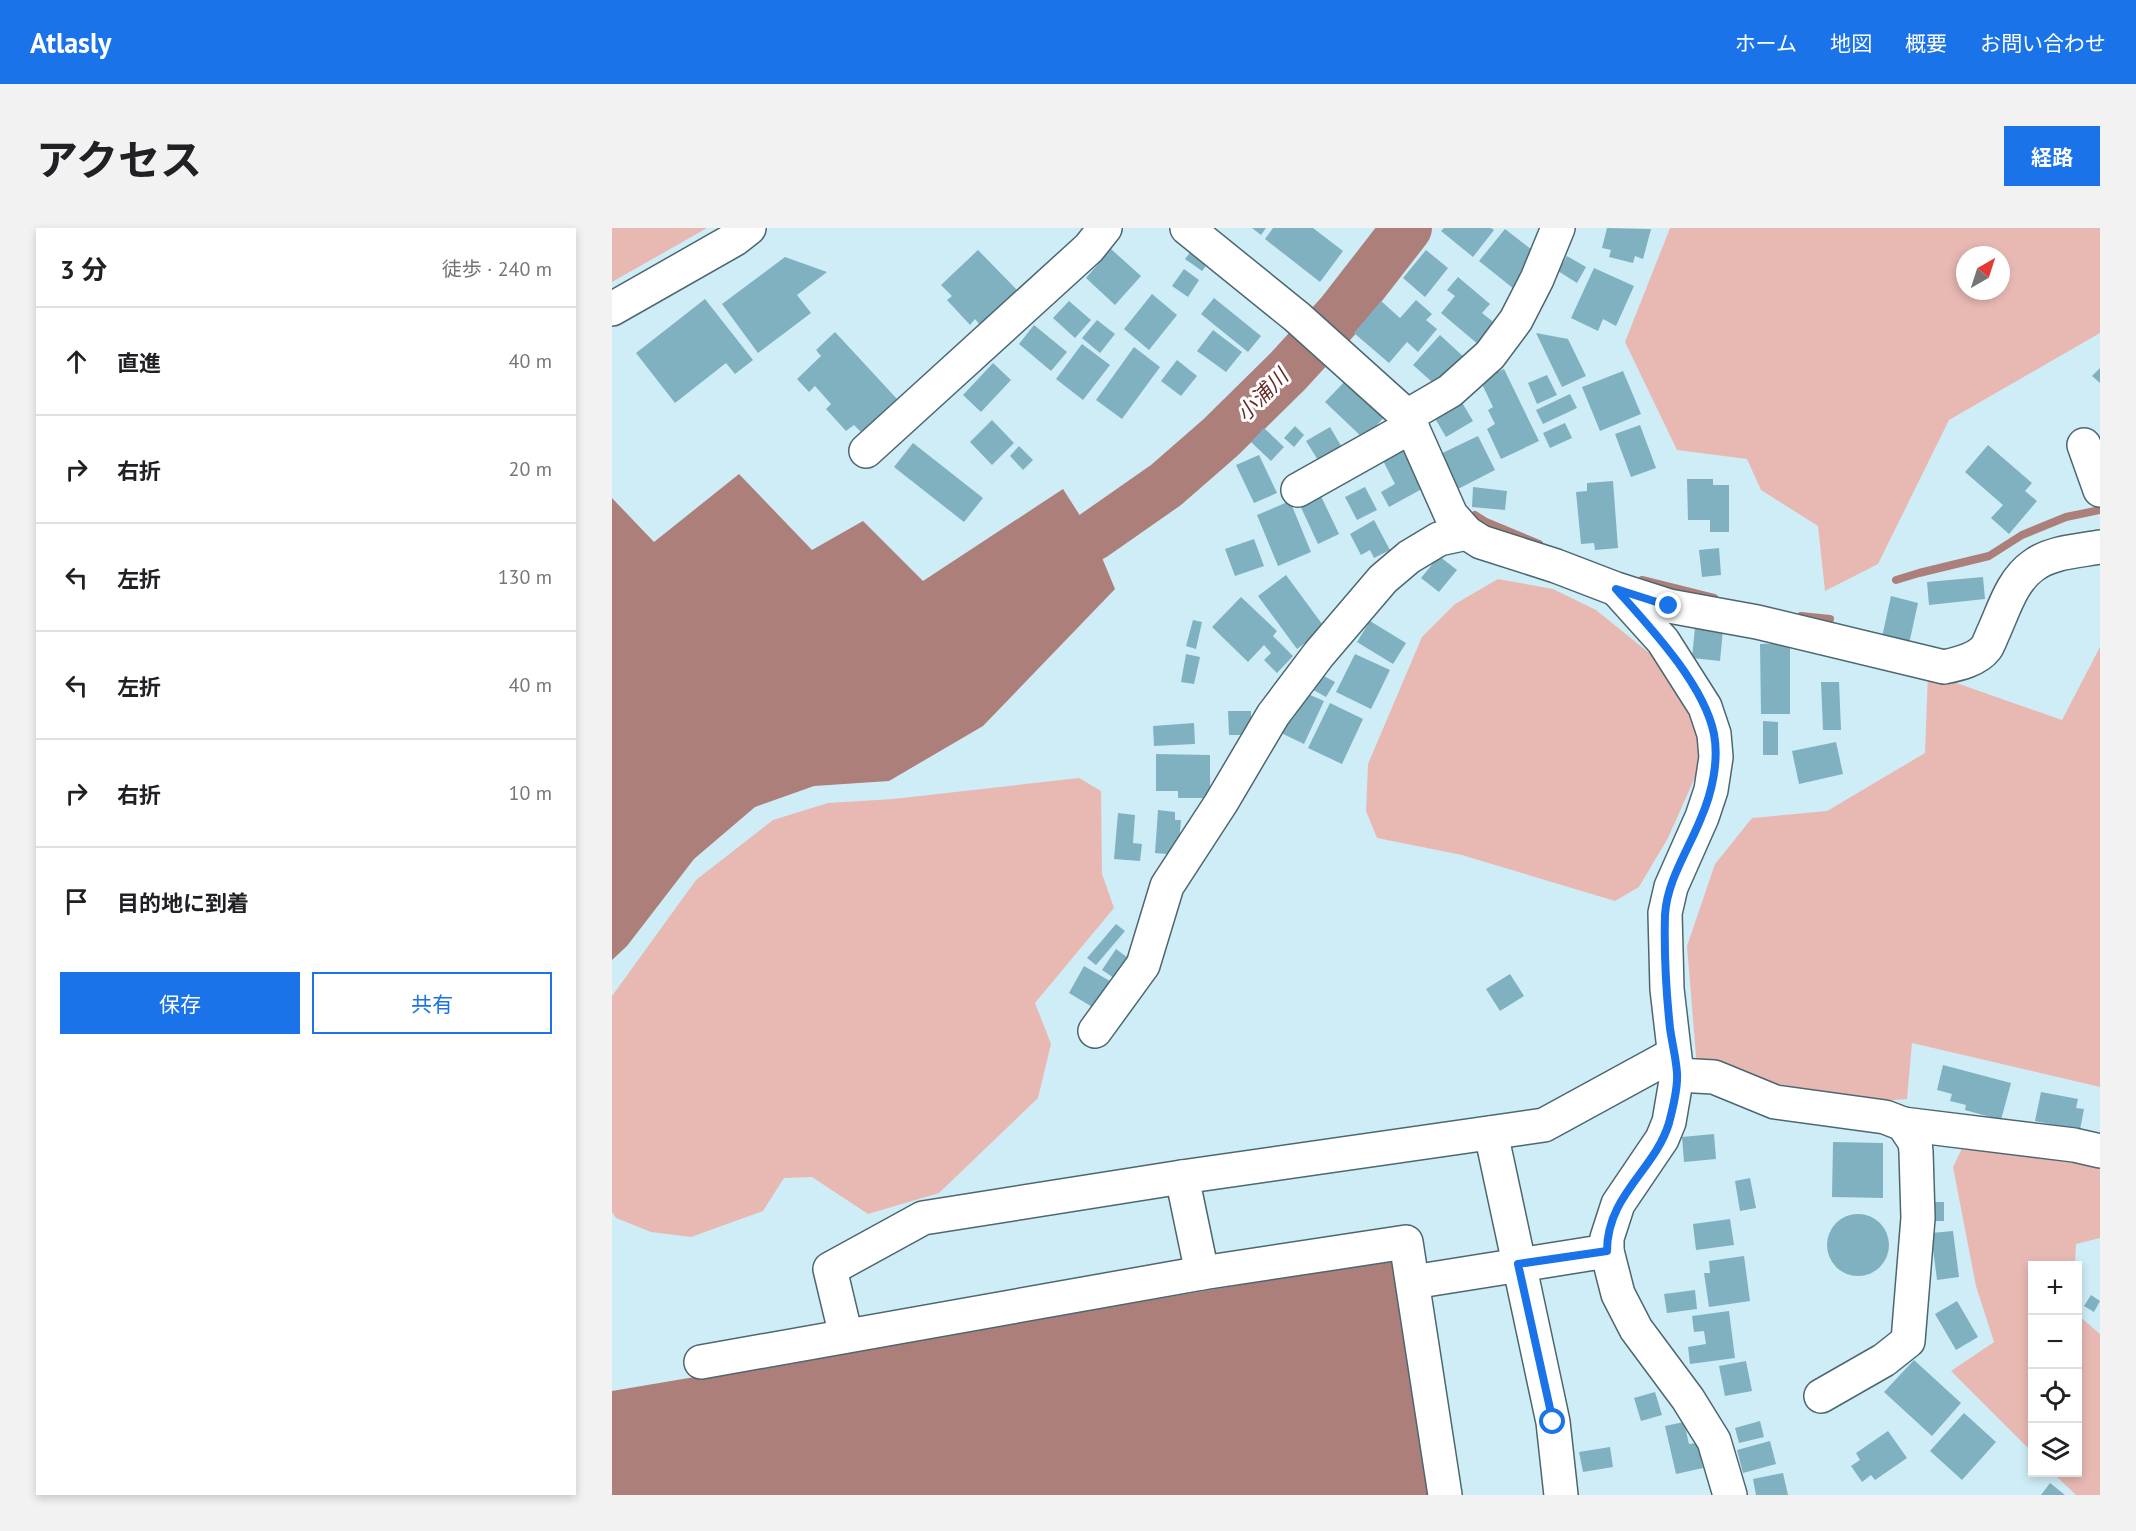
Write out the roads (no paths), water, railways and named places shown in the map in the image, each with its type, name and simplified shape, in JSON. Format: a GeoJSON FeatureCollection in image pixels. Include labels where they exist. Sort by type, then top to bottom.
{"type":"FeatureCollection","features":[{"type":"Feature","properties":{"kind":"street"},"geometry":{"type":"LineString","coordinates":[[612,309],[735,239],[749,228]]}},
{"type":"Feature","properties":{"kind":"street"},"geometry":{"type":"LineString","coordinates":[[866,451],[1089,248],[1105,228]]}},
{"type":"Feature","properties":{"kind":"street"},"geometry":{"type":"LineString","coordinates":[[1187,228],[1336,350],[1409,421],[1451,515],[1467,533],[1481,542],[1669,606],[1757,622],[1944,667],[1958,665],[1978,656],[1986,648],[2013,589],[2024,573],[2035,564],[2059,554],[2100,546]]}},
{"type":"Feature","properties":{"kind":"street"},"geometry":{"type":"LineString","coordinates":[[1298,490],[1409,421],[1450,391],[1490,355],[1516,320],[1537,279],[1558,228]]}},
{"type":"Feature","properties":{"kind":"street"},"geometry":{"type":"LineString","coordinates":[[2084,445],[2100,490]]}},
{"type":"Feature","properties":{"kind":"street"},"geometry":{"type":"LineString","coordinates":[[1095,1031],[1143,964],[1167,886],[1221,803],[1273,715],[1319,654],[1383,579],[1408,557],[1439,539],[1467,533]]}},
{"type":"Feature","properties":{"kind":"street"},"geometry":{"type":"LineString","coordinates":[[1616,589],[1663,641],[1705,707],[1714,734],[1716,757],[1711,790],[1702,818],[1671,887],[1665,913],[1667,989],[1675,1065],[1669,1122],[1662,1139],[1618,1204],[1607,1238],[1607,1251],[1618,1294],[1635,1329],[1688,1399],[1714,1441],[1730,1495]]}},
{"type":"Feature","properties":{"kind":"street"},"geometry":{"type":"LineString","coordinates":[[846,1336],[830,1269],[922,1218],[1182,1177],[1544,1125],[1675,1065],[1713,1077],[1775,1102],[1885,1117],[1903,1124],[2074,1145],[2100,1151]]}},
{"type":"Feature","properties":{"kind":"street"},"geometry":{"type":"LineString","coordinates":[[1821,1396],[1884,1360],[1908,1341],[1918,1207],[1916,1152],[1914,1142],[1903,1124]]}},
{"type":"Feature","properties":{"kind":"street"},"geometry":{"type":"LineString","coordinates":[[1491,1133],[1553,1422],[1561,1495]]}},
{"type":"Feature","properties":{"kind":"street"},"geometry":{"type":"LineString","coordinates":[[1182,1177],[1202,1273]]}},
{"type":"Feature","properties":{"kind":"street"},"geometry":{"type":"LineString","coordinates":[[701,1362],[1202,1273],[1406,1242],[1445,1495]]}},
{"type":"Feature","properties":{"kind":"street"},"geometry":{"type":"LineString","coordinates":[[1413,1282],[1607,1251]]}},
{"type":"Feature","properties":{"kind":"waterway","name":"小浦川"},"geometry":{"type":"LineString","coordinates":[[1093,536],[1166,485],[1221,437],[1288,371],[1341,313],[1407,228]]}},
{"type":"Feature","properties":{"kind":"waterway"},"geometry":{"type":"LineString","coordinates":[[1896,580],[1989,556],[2022,535],[2066,517],[2100,510]]}},
{"type":"Feature","properties":{"kind":"waterway"},"geometry":{"type":"LineString","coordinates":[[1475,515],[1486,522],[1539,544]]}},
{"type":"Feature","properties":{"kind":"waterway"},"geometry":{"type":"LineString","coordinates":[[1642,580],[1714,598]]}},
{"type":"Feature","properties":{"kind":"waterway"},"geometry":{"type":"LineString","coordinates":[[1801,616],[1830,619]]}}]}
